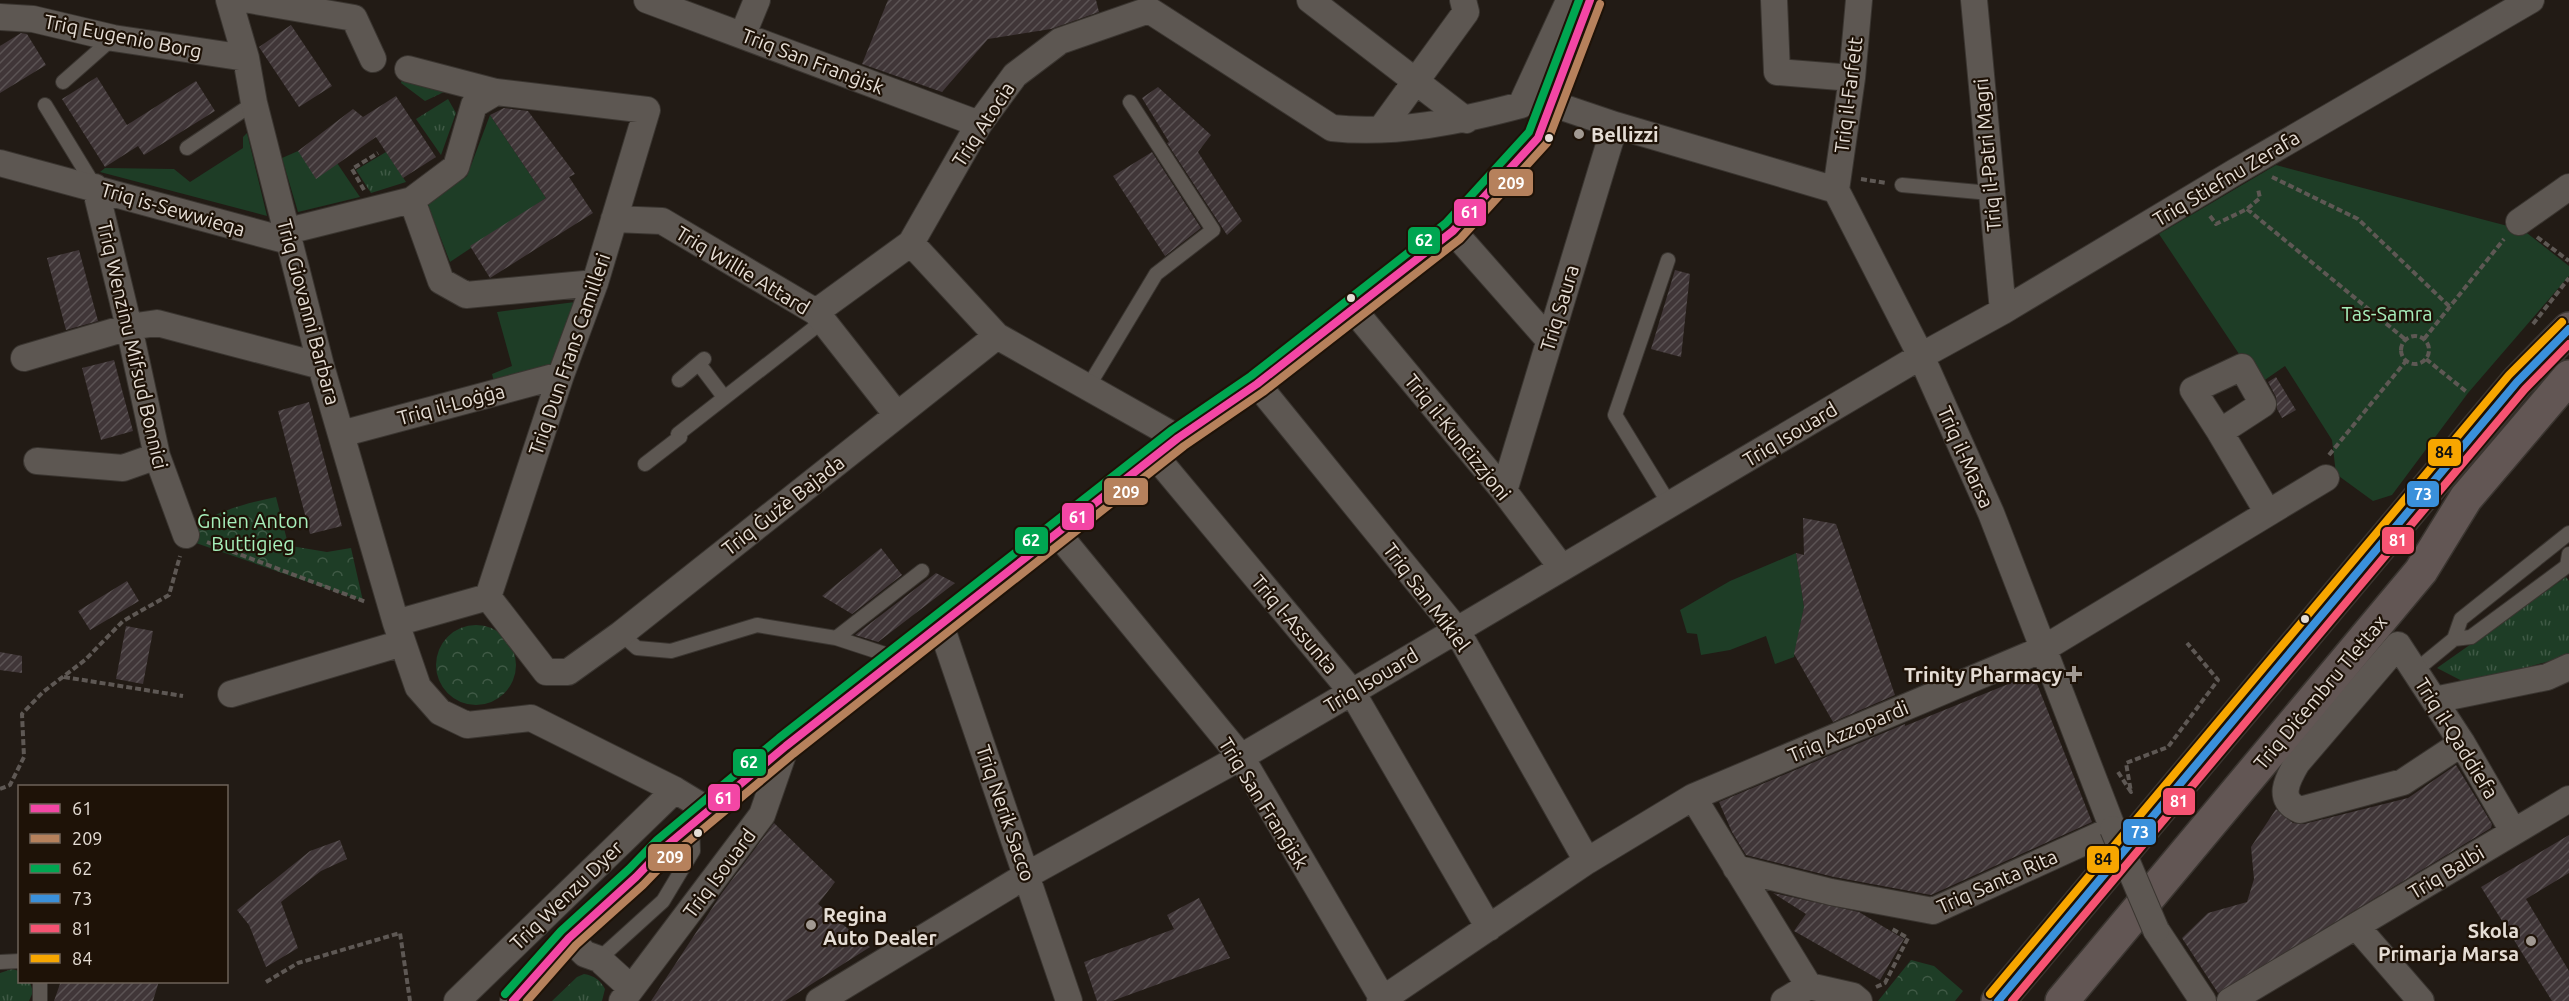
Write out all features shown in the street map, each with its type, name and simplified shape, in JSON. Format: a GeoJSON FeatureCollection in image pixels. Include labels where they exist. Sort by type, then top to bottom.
{"type":"FeatureCollection","features":[{"type":"Feature","properties":{"kind":"highway"},"geometry":{"type":"LineString","coordinates":[[1998,1001],[2517,382],[2569,329]]}},
{"type":"Feature","properties":{"kind":"highway","name":"Triq Diċembru Tlettax"},"geometry":{"type":"LineString","coordinates":[[2062,1001],[2421,571],[2466,498],[2569,377]]}},
{"type":"Feature","properties":{"kind":"street","name":"Triq Giovanni Barbara"},"geometry":{"type":"LineString","coordinates":[[229,0],[246,58],[254,103],[321,366],[396,626],[418,687],[440,712],[467,725],[531,718],[675,790]]}},
{"type":"Feature","properties":{"kind":"street"},"geometry":{"type":"LineString","coordinates":[[250,0],[354,18],[373,59]]}},
{"type":"Feature","properties":{"kind":"street","name":"Triq San Franġisk"},"geometry":{"type":"LineString","coordinates":[[647,0],[979,124]]}},
{"type":"Feature","properties":{"kind":"street"},"geometry":{"type":"LineString","coordinates":[[743,34],[757,0]]}},
{"type":"Feature","properties":{"kind":"street"},"geometry":{"type":"LineString","coordinates":[[1310,0],[1336,22],[1416,79],[1466,120]]}},
{"type":"Feature","properties":{"kind":"street"},"geometry":{"type":"LineString","coordinates":[[1381,129],[1466,12],[1463,0]]}},
{"type":"Feature","properties":{"kind":"street","name":"Triq Atocia"},"geometry":{"type":"LineString","coordinates":[[911,243],[979,124],[1015,75],[1060,41],[1117,10],[1149,10],[1332,128],[1362,131],[1466,120],[1521,105],[1568,3],[1573,0]]}},
{"type":"Feature","properties":{"kind":"street"},"geometry":{"type":"LineString","coordinates":[[516,999],[569,938],[700,817],[786,746],[1178,438],[1257,384],[1453,231],[1539,138],[1550,103],[1590,0]]}},
{"type":"Feature","properties":{"kind":"street"},"geometry":{"type":"LineString","coordinates":[[1774,0],[1777,72],[1852,78]]}},
{"type":"Feature","properties":{"kind":"street","name":"Triq il-Farfett"},"geometry":{"type":"LineString","coordinates":[[1837,183],[1852,78],[1859,0]]}},
{"type":"Feature","properties":{"kind":"street","name":"Triq il-Patri Magri"},"geometry":{"type":"LineString","coordinates":[[1974,0],[1990,192],[2003,311]]}},
{"type":"Feature","properties":{"kind":"street","name":"Triq Stiefnu Zerafa"},"geometry":{"type":"LineString","coordinates":[[1921,356],[2003,311],[2235,172],[2531,0]]}},
{"type":"Feature","properties":{"kind":"street","name":"Triq Eugenio Borg"},"geometry":{"type":"LineString","coordinates":[[0,17],[33,19],[113,38],[246,58]]}},
{"type":"Feature","properties":{"kind":"street"},"geometry":{"type":"LineString","coordinates":[[408,69],[496,92]]}},
{"type":"Feature","properties":{"kind":"street","name":"Triq Dun Frans Camilleri"},"geometry":{"type":"LineString","coordinates":[[488,597],[561,375],[595,283],[647,110],[496,92]]}},
{"type":"Feature","properties":{"kind":"street","name":"Triq is-Sewwieqa"},"geometry":{"type":"LineString","coordinates":[[0,163],[281,239],[288,231],[412,200],[456,167],[474,105],[496,92]]}},
{"type":"Feature","properties":{"kind":"street"},"geometry":{"type":"LineString","coordinates":[[1550,103],[1615,125],[1837,183]]}},
{"type":"Feature","properties":{"kind":"street","name":"Triq Saura"},"geometry":{"type":"LineString","coordinates":[[1504,491],[1615,125]]}},
{"type":"Feature","properties":{"kind":"street","name":"Triq il-Marsa"},"geometry":{"type":"LineString","coordinates":[[1837,183],[1921,356],[1991,513],[2113,829],[2156,930],[2203,1001]]}},
{"type":"Feature","properties":{"kind":"street"},"geometry":{"type":"LineString","coordinates":[[2519,222],[2569,187]]}},
{"type":"Feature","properties":{"kind":"street","name":"Triq Wenzinu Mifsud Bonnici"},"geometry":{"type":"LineString","coordinates":[[95,188],[157,456],[186,535]]}},
{"type":"Feature","properties":{"kind":"street"},"geometry":{"type":"LineString","coordinates":[[412,200],[441,281],[466,295],[595,283]]}},
{"type":"Feature","properties":{"kind":"street","name":"Triq Willie Attard"},"geometry":{"type":"LineString","coordinates":[[614,219],[662,221],[820,317],[897,415]]}},
{"type":"Feature","properties":{"kind":"street"},"geometry":{"type":"LineString","coordinates":[[1453,231],[1549,340]]}},
{"type":"Feature","properties":{"kind":"street"},"geometry":{"type":"LineString","coordinates":[[820,317],[911,243],[997,336],[1178,438]]}},
{"type":"Feature","properties":{"kind":"street","name":"Triq il-Kunċizzjoni"},"geometry":{"type":"LineString","coordinates":[[1352,308],[1504,491],[1562,568]]}},
{"type":"Feature","properties":{"kind":"street"},"geometry":{"type":"LineString","coordinates":[[24,358],[129,327],[158,323],[321,366]]}},
{"type":"Feature","properties":{"kind":"street","name":"Triq Ġużè Bajada"},"geometry":{"type":"LineString","coordinates":[[488,597],[546,672],[568,672],[621,633],[997,336]]}},
{"type":"Feature","properties":{"kind":"street","name":"Triq Isouard"},"geometry":{"type":"LineString","coordinates":[[819,1001],[1027,875],[1241,757],[1921,356]]}},
{"type":"Feature","properties":{"kind":"street","name":"Triq il-Loġġa"},"geometry":{"type":"LineString","coordinates":[[341,434],[561,375]]}},
{"type":"Feature","properties":{"kind":"street","name":"Triq San Mikiel"},"geometry":{"type":"LineString","coordinates":[[1257,384],[1456,629],[1587,861]]}},
{"type":"Feature","properties":{"kind":"street"},"geometry":{"type":"LineString","coordinates":[[2220,432],[2268,513]]}},
{"type":"Feature","properties":{"kind":"street"},"geometry":{"type":"LineString","coordinates":[[37,462],[123,468],[157,456]]}},
{"type":"Feature","properties":{"kind":"street","name":"Triq l-Assunta"},"geometry":{"type":"LineString","coordinates":[[1156,457],[1352,692],[1489,928]]}},
{"type":"Feature","properties":{"kind":"street","name":"Triq Azzopardi"},"geometry":{"type":"LineString","coordinates":[[1382,1000],[1587,861],[1693,796],[2043,649],[2326,478]]}},
{"type":"Feature","properties":{"kind":"street","name":"Triq San Franġisk"},"geometry":{"type":"LineString","coordinates":[[1058,534],[1241,757],[1382,1000]]}},
{"type":"Feature","properties":{"kind":"street"},"geometry":{"type":"LineString","coordinates":[[231,694],[396,626],[488,597]]}},
{"type":"Feature","properties":{"kind":"street","name":"Triq Nerik Sacco"},"geometry":{"type":"LineString","coordinates":[[941,626],[1069,1001]]}},
{"type":"Feature","properties":{"kind":"street","name":"Triq il-Qaddiefa"},"geometry":{"type":"LineString","coordinates":[[2462,743],[2403,782],[2300,810],[2292,807],[2286,800],[2286,781],[2297,763],[2398,645],[2462,743],[2513,831]]}},
{"type":"Feature","properties":{"kind":"street"},"geometry":{"type":"LineString","coordinates":[[2434,700],[2547,677],[2569,667]]}},
{"type":"Feature","properties":{"kind":"street","name":"Triq Isouard"},"geometry":{"type":"LineString","coordinates":[[569,938],[585,954],[599,959],[627,994],[762,815],[786,746]]}},
{"type":"Feature","properties":{"kind":"street"},"geometry":{"type":"LineString","coordinates":[[675,790],[700,817]]}},
{"type":"Feature","properties":{"kind":"street","name":"Triq Wenzu Dyer"},"geometry":{"type":"LineString","coordinates":[[457,1001],[675,790]]}},
{"type":"Feature","properties":{"kind":"street"},"geometry":{"type":"LineString","coordinates":[[1693,796],[1809,986],[1856,999]]}},
{"type":"Feature","properties":{"kind":"street","name":"Triq Balbi"},"geometry":{"type":"LineString","coordinates":[[2230,1001],[2569,798]]}},
{"type":"Feature","properties":{"kind":"street","name":"Triq Santa Rita"},"geometry":{"type":"LineString","coordinates":[[1736,868],[1831,892],[1933,911],[2113,829]]}},
{"type":"Feature","properties":{"kind":"street"},"geometry":{"type":"LineString","coordinates":[[2356,926],[2421,1001]]}},
{"type":"Feature","properties":{"kind":"street"},"geometry":{"type":"LineString","coordinates":[[1784,1001],[1809,986]]}},
{"type":"Feature","properties":{"kind":"lane"},"geometry":{"type":"LineString","coordinates":[[63,82],[113,38]]}},
{"type":"Feature","properties":{"kind":"lane"},"geometry":{"type":"LineString","coordinates":[[1088,387],[1156,274],[1213,230],[1130,102]]}},
{"type":"Feature","properties":{"kind":"lane"},"geometry":{"type":"LineString","coordinates":[[187,148],[254,103]]}},
{"type":"Feature","properties":{"kind":"lane"},"geometry":{"type":"LineString","coordinates":[[45,105],[95,188]]}},
{"type":"Feature","properties":{"kind":"lane"},"geometry":{"type":"LineString","coordinates":[[1902,185],[1990,192]]}},
{"type":"Feature","properties":{"kind":"lane"},"geometry":{"type":"LineString","coordinates":[[1668,260],[1616,415],[1670,505]]}},
{"type":"Feature","properties":{"kind":"lane"},"geometry":{"type":"LineString","coordinates":[[645,464],[680,438],[678,435],[820,317]]}},
{"type":"Feature","properties":{"kind":"lane"},"geometry":{"type":"LineString","coordinates":[[679,380],[701,362],[724,397]]}},
{"type":"Feature","properties":{"kind":"lane"},"geometry":{"type":"LineString","coordinates":[[2415,671],[2454,639],[2461,619],[2569,533]]}},
{"type":"Feature","properties":{"kind":"lane"},"geometry":{"type":"LineString","coordinates":[[2454,639],[2470,637],[2567,566],[2569,554]]}},
{"type":"Feature","properties":{"kind":"lane"},"geometry":{"type":"LineString","coordinates":[[836,638],[922,571]]}},
{"type":"Feature","properties":{"kind":"lane"},"geometry":{"type":"LineString","coordinates":[[621,633],[637,648],[670,651],[757,625],[836,638],[897,658]]}},
{"type":"Feature","properties":{"kind":"lane"},"geometry":{"type":"LineString","coordinates":[[599,959],[663,901],[693,851],[700,817]]}},
{"type":"Feature","properties":{"kind":"lane"},"geometry":{"type":"LineString","coordinates":[[0,962],[18,961]]}},
{"type":"Feature","properties":{"kind":"lane"},"geometry":{"type":"LineString","coordinates":[[40,983],[40,1001]]}},
{"type":"Feature","properties":{"kind":"path"},"geometry":{"type":"LineString","coordinates":[[352,169],[378,153]]}},
{"type":"Feature","properties":{"kind":"path"},"geometry":{"type":"LineString","coordinates":[[2268,175],[2358,219],[2450,307]]}},
{"type":"Feature","properties":{"kind":"path"},"geometry":{"type":"LineString","coordinates":[[1837,183],[1902,185]]}},
{"type":"Feature","properties":{"kind":"path"},"geometry":{"type":"LineString","coordinates":[[2210,216],[2216,224],[2247,209],[2260,198],[2258,189]]}},
{"type":"Feature","properties":{"kind":"path"},"geometry":{"type":"LineString","coordinates":[[2247,209],[2406,340]]}},
{"type":"Feature","properties":{"kind":"path"},"geometry":{"type":"LineString","coordinates":[[2424,339],[2519,222],[2569,261]]}},
{"type":"Feature","properties":{"kind":"path"},"geometry":{"type":"LineString","coordinates":[[2415,337],[2424,339],[2429,350],[2426,359],[2415,364],[2406,361],[2402,355],[2402,348],[2406,340],[2415,337]]}},
{"type":"Feature","properties":{"kind":"path"},"geometry":{"type":"LineString","coordinates":[[2426,359],[2468,393]]}},
{"type":"Feature","properties":{"kind":"path"},"geometry":{"type":"LineString","coordinates":[[2326,478],[2320,465],[2406,361]]}},
{"type":"Feature","properties":{"kind":"path"},"geometry":{"type":"LineString","coordinates":[[0,789],[10,785],[24,757],[22,714],[43,692],[85,660],[123,621],[169,595],[186,535],[396,626]]}},
{"type":"Feature","properties":{"kind":"path"},"geometry":{"type":"LineString","coordinates":[[2104,805],[2121,797],[2114,766],[2131,792],[2126,763],[2168,747],[2218,680],[2187,643]]}},
{"type":"Feature","properties":{"kind":"path"},"geometry":{"type":"LineString","coordinates":[[63,677],[183,696]]}},
{"type":"Feature","properties":{"kind":"path"},"geometry":{"type":"LineString","coordinates":[[1856,999],[1885,983],[1908,938],[1889,927]]}},
{"type":"Feature","properties":{"kind":"path"},"geometry":{"type":"LineString","coordinates":[[266,982],[298,963],[400,933],[410,1001]]}},
{"type":"Feature","properties":{"kind":"green space"},"geometry":{"type":"Polygon","coordinates":[[[402,79],[443,89],[444,92],[425,101],[401,83],[402,79]]]}},
{"type":"Feature","properties":{"kind":"green space"},"geometry":{"type":"Polygon","coordinates":[[[448,99],[456,113],[441,155],[416,119],[448,99]]]}},
{"type":"Feature","properties":{"kind":"green space"},"geometry":{"type":"Polygon","coordinates":[[[490,115],[546,198],[450,262],[427,203],[467,176],[490,115]]]}},
{"type":"Feature","properties":{"kind":"green space"},"geometry":{"type":"Polygon","coordinates":[[[247,133],[267,216],[100,172],[105,168],[174,169],[190,182],[243,148],[243,137],[247,133]]]}},
{"type":"Feature","properties":{"kind":"green space"},"geometry":{"type":"Polygon","coordinates":[[[298,151],[337,163],[360,197],[298,212],[282,158],[298,151]]]}},
{"type":"Feature","properties":{"kind":"green space"},"geometry":{"type":"Polygon","coordinates":[[[386,152],[406,182],[371,193],[356,170],[386,152]]]}},
{"type":"Feature","properties":{"kind":"green space","name":"Tas-Samra"},"geometry":{"type":"Polygon","coordinates":[[[2276,165],[2523,230],[2569,266],[2569,276],[2468,393],[2392,495],[2373,501],[2336,474],[2332,440],[2285,366],[2259,384],[2159,234],[2276,165]]]}},
{"type":"Feature","properties":{"kind":"green space"},"geometry":{"type":"Polygon","coordinates":[[[575,302],[551,368],[494,382],[492,374],[512,366],[497,312],[575,302]]]}},
{"type":"Feature","properties":{"kind":"green space","name":"Ġnien Anton Buttigieg"},"geometry":{"type":"Polygon","coordinates":[[[276,497],[287,540],[291,546],[327,552],[351,548],[363,601],[193,542],[195,525],[234,508],[276,497]]]}},
{"type":"Feature","properties":{"kind":"green space"},"geometry":{"type":"Polygon","coordinates":[[[1796,553],[1804,607],[1794,657],[1775,664],[1766,636],[1730,650],[1701,655],[1697,634],[1687,633],[1680,610],[1730,581],[1796,553]]]}},
{"type":"Feature","properties":{"kind":"green space"},"geometry":{"type":"Polygon","coordinates":[[[2566,577],[2569,581],[2569,653],[2560,658],[2468,684],[2437,668],[2566,577]]]}},
{"type":"Feature","properties":{"kind":"green space"},"geometry":{"type":"Polygon","coordinates":[[[476,625],[491,628],[504,637],[513,650],[516,665],[513,680],[504,693],[491,702],[476,705],[461,702],[448,693],[439,680],[436,665],[439,650],[448,637],[461,628],[476,625]]]}},
{"type":"Feature","properties":{"kind":"green space"},"geometry":{"type":"Polygon","coordinates":[[[1911,960],[1934,966],[1963,991],[1955,1001],[1878,1001],[1911,960]]]}},
{"type":"Feature","properties":{"kind":"green space"},"geometry":{"type":"Polygon","coordinates":[[[12,969],[18,971],[18,983],[30,983],[33,992],[29,1001],[0,1001],[0,973],[12,969]]]}},
{"type":"Feature","properties":{"kind":"green space"},"geometry":{"type":"Polygon","coordinates":[[[584,974],[594,977],[605,989],[602,1001],[552,1001],[577,977],[584,974]]]}},
{"type":"Feature","properties":{"kind":"building"},"geometry":{"type":"Polygon","coordinates":[[[888,0],[1096,0],[1099,12],[1051,29],[988,39],[942,92],[862,64],[888,0]]]}},
{"type":"Feature","properties":{"kind":"building"},"geometry":{"type":"Polygon","coordinates":[[[291,25],[332,86],[299,107],[259,47],[291,25]]]}},
{"type":"Feature","properties":{"kind":"building"},"geometry":{"type":"Polygon","coordinates":[[[21,33],[27,34],[46,65],[0,93],[0,46],[21,33]]]}},
{"type":"Feature","properties":{"kind":"building"},"geometry":{"type":"Polygon","coordinates":[[[97,77],[127,125],[196,81],[215,111],[144,155],[138,146],[105,167],[62,99],[97,77]]]}},
{"type":"Feature","properties":{"kind":"building"},"geometry":{"type":"Polygon","coordinates":[[[1158,87],[1211,135],[1198,152],[1242,221],[1227,235],[1167,143],[1169,142],[1142,98],[1158,87]]]}},
{"type":"Feature","properties":{"kind":"building"},"geometry":{"type":"Polygon","coordinates":[[[396,96],[436,157],[403,178],[376,137],[316,179],[298,151],[353,109],[363,117],[396,96]]]}},
{"type":"Feature","properties":{"kind":"building"},"geometry":{"type":"Polygon","coordinates":[[[504,108],[528,111],[575,174],[569,177],[593,213],[490,278],[470,246],[546,198],[490,115],[504,108]]]}},
{"type":"Feature","properties":{"kind":"building"},"geometry":{"type":"Polygon","coordinates":[[[1152,152],[1201,228],[1165,256],[1113,176],[1152,152]]]}},
{"type":"Feature","properties":{"kind":"building"},"geometry":{"type":"Polygon","coordinates":[[[79,250],[98,321],[66,330],[47,258],[79,250]]]}},
{"type":"Feature","properties":{"kind":"building"},"geometry":{"type":"Polygon","coordinates":[[[1675,270],[1690,274],[1681,357],[1651,349],[1675,270]]]}},
{"type":"Feature","properties":{"kind":"building"},"geometry":{"type":"Polygon","coordinates":[[[114,360],[133,431],[101,440],[82,368],[114,360]]]}},
{"type":"Feature","properties":{"kind":"building"},"geometry":{"type":"Polygon","coordinates":[[[2276,377],[2296,410],[2282,418],[2277,409],[2276,397],[2268,382],[2276,377]]]}},
{"type":"Feature","properties":{"kind":"building"},"geometry":{"type":"Polygon","coordinates":[[[309,402],[342,526],[310,534],[278,411],[309,402]]]}},
{"type":"Feature","properties":{"kind":"building"},"geometry":{"type":"Polygon","coordinates":[[[1803,518],[1836,524],[1895,695],[1833,722],[1794,654],[1804,607],[1796,553],[1804,555],[1803,518]]]}},
{"type":"Feature","properties":{"kind":"building"},"geometry":{"type":"Polygon","coordinates":[[[881,548],[902,575],[852,614],[822,596],[881,548]]]}},
{"type":"Feature","properties":{"kind":"building"},"geometry":{"type":"Polygon","coordinates":[[[936,573],[955,583],[878,642],[855,635],[936,573]]]}},
{"type":"Feature","properties":{"kind":"building"},"geometry":{"type":"Polygon","coordinates":[[[127,581],[139,601],[90,630],[78,611],[127,581]]]}},
{"type":"Feature","properties":{"kind":"building"},"geometry":{"type":"Polygon","coordinates":[[[126,626],[153,631],[143,684],[116,679],[126,626]]]}},
{"type":"Feature","properties":{"kind":"building"},"geometry":{"type":"Polygon","coordinates":[[[0,652],[22,656],[22,673],[0,670],[0,652]]]}},
{"type":"Feature","properties":{"kind":"building"},"geometry":{"type":"Polygon","coordinates":[[[2033,674],[2092,822],[1931,895],[1834,877],[1746,855],[1732,832],[1719,802],[1905,724],[1905,726],[2033,674]]]}},
{"type":"Feature","properties":{"kind":"building"},"geometry":{"type":"Polygon","coordinates":[[[2456,765],[2492,824],[2491,828],[2218,993],[2182,938],[2208,913],[2247,902],[2254,879],[2251,847],[2276,809],[2293,823],[2304,824],[2408,798],[2456,765]]]}},
{"type":"Feature","properties":{"kind":"building"},"geometry":{"type":"Polygon","coordinates":[[[774,823],[835,882],[818,904],[870,947],[785,1001],[651,1001],[722,893],[774,823]]]}},
{"type":"Feature","properties":{"kind":"building"},"geometry":{"type":"Polygon","coordinates":[[[2569,835],[2569,873],[2526,899],[2569,971],[2569,1001],[2552,1001],[2481,887],[2569,835]]]}},
{"type":"Feature","properties":{"kind":"building"},"geometry":{"type":"Polygon","coordinates":[[[340,840],[347,859],[321,871],[281,902],[298,948],[266,967],[249,925],[237,910],[310,851],[340,840]]]}},
{"type":"Feature","properties":{"kind":"building"},"geometry":{"type":"Polygon","coordinates":[[[1773,893],[1859,912],[1904,939],[1880,980],[1794,931],[1806,914],[1773,893]]]}},
{"type":"Feature","properties":{"kind":"building"},"geometry":{"type":"Polygon","coordinates":[[[1199,898],[1230,958],[1112,1001],[1097,1001],[1084,962],[1174,929],[1167,915],[1199,898]]]}},
{"type":"Feature","properties":{"kind":"building"},"geometry":{"type":"Polygon","coordinates":[[[60,983],[158,983],[153,1001],[54,1001],[60,983]]]}},
{"type":"Feature","properties":{"kind":"transit line","name":"62"},"geometry":{"type":"LineString","coordinates":[[505,994],[561,931],[657,840],[779,738],[1172,430],[1251,376],[1446,223],[1529,132],[1579,0]]}},
{"type":"Feature","properties":{"kind":"transit line","name":"61"},"geometry":{"type":"LineString","coordinates":[[513,1001],[569,938],[636,877],[665,847],[786,746],[1178,438],[1257,384],[1453,231],[1538,138],[1590,0]]}},
{"type":"Feature","properties":{"kind":"transit line","name":"209"},"geometry":{"type":"LineString","coordinates":[[527,1001],[576,945],[643,885],[672,855],[793,754],[1184,446],[1263,392],[1460,239],[1547,143],[1600,4]]}},
{"type":"Feature","properties":{"kind":"transit line","name":"84"},"geometry":{"type":"LineString","coordinates":[[1990,994],[2509,375],[2562,322]]}},
{"type":"Feature","properties":{"kind":"transit line","name":"73"},"geometry":{"type":"LineString","coordinates":[[1998,1001],[2517,382],[2569,329]]}},
{"type":"Feature","properties":{"kind":"transit line","name":"81"},"geometry":{"type":"LineString","coordinates":[[2012,1001],[2525,389],[2569,344]]}},
{"type":"Feature","properties":{"kind":"place","name":"Bellizzi"},"geometry":{"type":"Point","coordinates":[1579,134]}},
{"type":"Feature","properties":{"kind":"place","name":"Trinity Pharmacy"},"geometry":{"type":"Point","coordinates":[2074,674]}},
{"type":"Feature","properties":{"kind":"place","name":"Regina Auto Dealer"},"geometry":{"type":"Point","coordinates":[811,925]}},
{"type":"Feature","properties":{"kind":"place","name":"Skola Primarja Marsa"},"geometry":{"type":"Point","coordinates":[2531,941]}}]}
